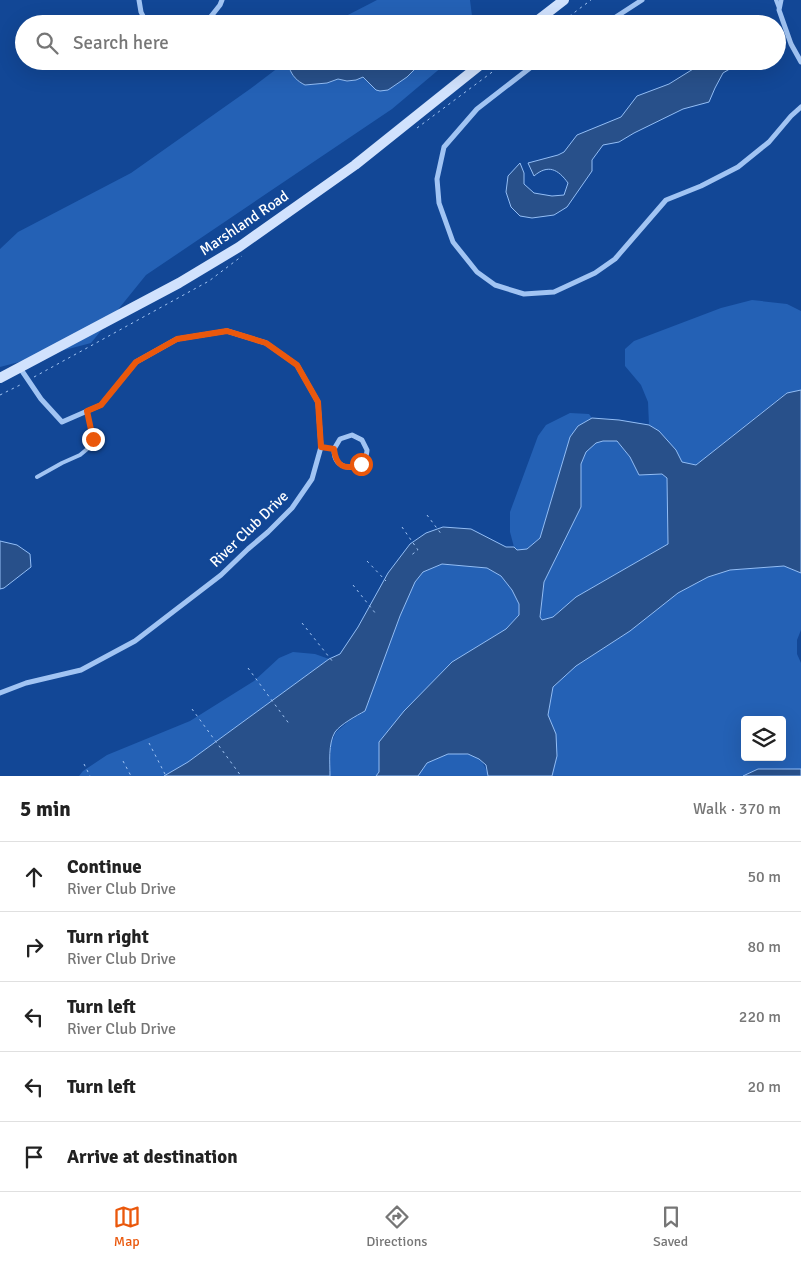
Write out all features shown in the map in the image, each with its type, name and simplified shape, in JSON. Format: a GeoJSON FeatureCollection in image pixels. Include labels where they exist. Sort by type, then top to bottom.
{"type":"FeatureCollection","features":[{"type":"Feature","properties":{"kind":"street"},"geometry":{"type":"LineString","coordinates":[[139,0],[142,15]]}},
{"type":"Feature","properties":{"kind":"street"},"geometry":{"type":"LineString","coordinates":[[212,15],[222,0]]}},
{"type":"Feature","properties":{"kind":"street"},"geometry":{"type":"LineString","coordinates":[[545,15],[564,0]]}},
{"type":"Feature","properties":{"kind":"street"},"geometry":{"type":"LineString","coordinates":[[619,15],[642,0]]}},
{"type":"Feature","properties":{"kind":"street"},"geometry":{"type":"LineString","coordinates":[[781,0],[782,15]]}},
{"type":"Feature","properties":{"kind":"street"},"geometry":{"type":"LineString","coordinates":[[786,29],[791,44],[801,62]]}},
{"type":"Feature","properties":{"kind":"street","name":"Marshland Road"},"geometry":{"type":"LineString","coordinates":[[0,378],[179,283],[239,247],[354,165],[475,70]]}},
{"type":"Feature","properties":{"kind":"street"},"geometry":{"type":"LineString","coordinates":[[527,70],[477,109],[444,147],[438,179],[439,203],[453,242],[477,272],[495,285],[524,294],[554,292],[595,273],[615,259],[666,200],[701,186],[738,166],[769,142],[801,107]]}},
{"type":"Feature","properties":{"kind":"street","name":"River Club Drive"},"geometry":{"type":"LineString","coordinates":[[0,692],[26,683],[81,670],[134,641],[221,575],[292,508],[312,479],[321,447],[318,402],[297,365],[266,343],[227,331],[177,339],[136,362],[101,405],[62,422],[41,399],[20,368]]}},
{"type":"Feature","properties":{"kind":"street"},"geometry":{"type":"LineString","coordinates":[[352,435],[362,440],[367,452],[361,464],[352,468],[342,466],[335,459],[334,449],[340,439],[352,435]]}},
{"type":"Feature","properties":{"kind":"street"},"geometry":{"type":"LineString","coordinates":[[321,447],[334,449]]}},
{"type":"Feature","properties":{"kind":"lane"},"geometry":{"type":"LineString","coordinates":[[776,0],[780,10]]}},
{"type":"Feature","properties":{"kind":"lane"},"geometry":{"type":"LineString","coordinates":[[37,477],[80,455],[92,444],[93,439],[87,411]]}},
{"type":"Feature","properties":{"kind":"path"},"geometry":{"type":"LineString","coordinates":[[571,15],[591,0]]}},
{"type":"Feature","properties":{"kind":"path"},"geometry":{"type":"LineString","coordinates":[[427,515],[442,535]]}},
{"type":"Feature","properties":{"kind":"path"},"geometry":{"type":"LineString","coordinates":[[402,528],[418,550],[410,556]]}},
{"type":"Feature","properties":{"kind":"path"},"geometry":{"type":"LineString","coordinates":[[367,561],[386,581]]}},
{"type":"Feature","properties":{"kind":"path"},"geometry":{"type":"LineString","coordinates":[[353,585],[376,614]]}},
{"type":"Feature","properties":{"kind":"path"},"geometry":{"type":"LineString","coordinates":[[302,623],[333,662]]}},
{"type":"Feature","properties":{"kind":"path"},"geometry":{"type":"LineString","coordinates":[[248,668],[290,725]]}},
{"type":"Feature","properties":{"kind":"path"},"geometry":{"type":"LineString","coordinates":[[192,709],[241,776]]}},
{"type":"Feature","properties":{"kind":"path"},"geometry":{"type":"LineString","coordinates":[[149,743],[166,776]]}},
{"type":"Feature","properties":{"kind":"path"},"geometry":{"type":"LineString","coordinates":[[124,760],[131,776]]}},
{"type":"Feature","properties":{"kind":"path"},"geometry":{"type":"LineString","coordinates":[[84,764],[90,776]]}},
{"type":"Feature","properties":{"kind":"shaded area"},"geometry":{"type":"Polygon","coordinates":[[[377,0],[470,0],[472,15],[348,15],[377,0]]]}},
{"type":"Feature","properties":{"kind":"shaded area"},"geometry":{"type":"Polygon","coordinates":[[[275,70],[438,70],[392,109],[146,275],[91,343],[0,367],[0,249],[18,232],[131,173],[275,70]]]}},
{"type":"Feature","properties":{"kind":"shaded area"},"geometry":{"type":"Polygon","coordinates":[[[290,70],[414,70],[388,90],[380,91],[376,90],[363,77],[356,80],[338,79],[327,83],[305,85],[297,80],[290,70]]]}},
{"type":"Feature","properties":{"kind":"shaded area"},"geometry":{"type":"Polygon","coordinates":[[[692,70],[728,70],[723,73],[709,102],[683,109],[619,142],[603,145],[592,160],[592,171],[567,207],[554,215],[532,218],[520,216],[511,207],[506,192],[508,176],[520,163],[524,173],[524,184],[534,193],[552,196],[564,195],[568,183],[557,171],[548,169],[534,176],[528,163],[564,152],[577,135],[621,117],[637,96],[669,84],[692,70]]]}},
{"type":"Feature","properties":{"kind":"shaded area"},"geometry":{"type":"Polygon","coordinates":[[[752,300],[787,304],[801,311],[801,390],[786,393],[696,465],[682,462],[668,441],[649,425],[648,402],[641,385],[625,366],[625,349],[634,341],[721,308],[752,300]]]}},
{"type":"Feature","properties":{"kind":"shaded area"},"geometry":{"type":"Polygon","coordinates":[[[801,390],[801,573],[784,566],[730,570],[708,577],[678,593],[630,631],[576,666],[553,687],[548,715],[556,734],[557,756],[552,776],[488,776],[486,765],[479,759],[468,754],[448,754],[427,763],[418,776],[376,776],[379,772],[379,742],[404,711],[452,662],[506,629],[519,615],[519,604],[512,590],[501,576],[487,568],[442,564],[423,572],[415,582],[400,616],[365,711],[345,723],[335,732],[330,748],[330,776],[164,776],[188,762],[329,659],[340,654],[358,627],[388,573],[410,544],[426,533],[443,527],[471,529],[506,547],[514,547],[517,550],[527,549],[540,538],[570,437],[578,426],[592,418],[649,425],[659,431],[676,450],[682,462],[696,465],[787,393],[801,390]],[[617,441],[596,443],[586,452],[581,464],[581,507],[544,582],[540,617],[542,620],[553,617],[576,597],[668,544],[667,478],[662,474],[639,475],[630,457],[617,441]]]}},
{"type":"Feature","properties":{"kind":"shaded area"},"geometry":{"type":"Polygon","coordinates":[[[570,413],[589,414],[592,418],[578,426],[570,437],[540,538],[527,549],[517,550],[514,547],[510,532],[510,512],[538,436],[546,425],[570,413]]]}},
{"type":"Feature","properties":{"kind":"shaded area"},"geometry":{"type":"Polygon","coordinates":[[[617,441],[630,457],[639,475],[662,474],[667,478],[668,544],[576,597],[553,617],[542,620],[540,618],[544,582],[580,507],[581,464],[586,452],[596,443],[617,441]]]}},
{"type":"Feature","properties":{"kind":"shaded area"},"geometry":{"type":"Polygon","coordinates":[[[0,541],[17,545],[30,554],[31,567],[0,589],[0,541]]]}},
{"type":"Feature","properties":{"kind":"shaded area"},"geometry":{"type":"Polygon","coordinates":[[[442,564],[487,568],[501,576],[512,590],[519,604],[519,615],[506,629],[452,662],[379,742],[379,773],[376,776],[330,776],[331,744],[336,732],[365,711],[400,616],[415,582],[423,572],[442,564]]]}},
{"type":"Feature","properties":{"kind":"shaded area"},"geometry":{"type":"Polygon","coordinates":[[[785,566],[801,573],[801,630],[797,640],[797,654],[801,663],[801,769],[758,769],[743,776],[552,776],[557,756],[548,715],[553,687],[576,666],[630,631],[678,593],[708,577],[730,570],[785,566]]]}},
{"type":"Feature","properties":{"kind":"shaded area"},"geometry":{"type":"Polygon","coordinates":[[[293,652],[315,654],[329,659],[188,762],[164,776],[79,776],[83,771],[107,755],[190,721],[254,681],[279,658],[293,652]]]}},
{"type":"Feature","properties":{"kind":"shaded area"},"geometry":{"type":"Polygon","coordinates":[[[448,754],[462,754],[478,758],[482,762],[488,776],[418,776],[427,763],[448,754]]]}},
{"type":"Feature","properties":{"kind":"shaded area"},"geometry":{"type":"Polygon","coordinates":[[[758,769],[801,769],[801,776],[743,776],[758,769]]]}},
{"type":"Feature","properties":{"kind":"route"},"geometry":{"type":"LineString","coordinates":[[93,439],[87,411],[101,405],[136,362],[177,339],[227,331],[266,343],[297,365],[318,402],[321,447],[334,449],[335,459],[342,466],[352,468],[361,464]]}}]}
